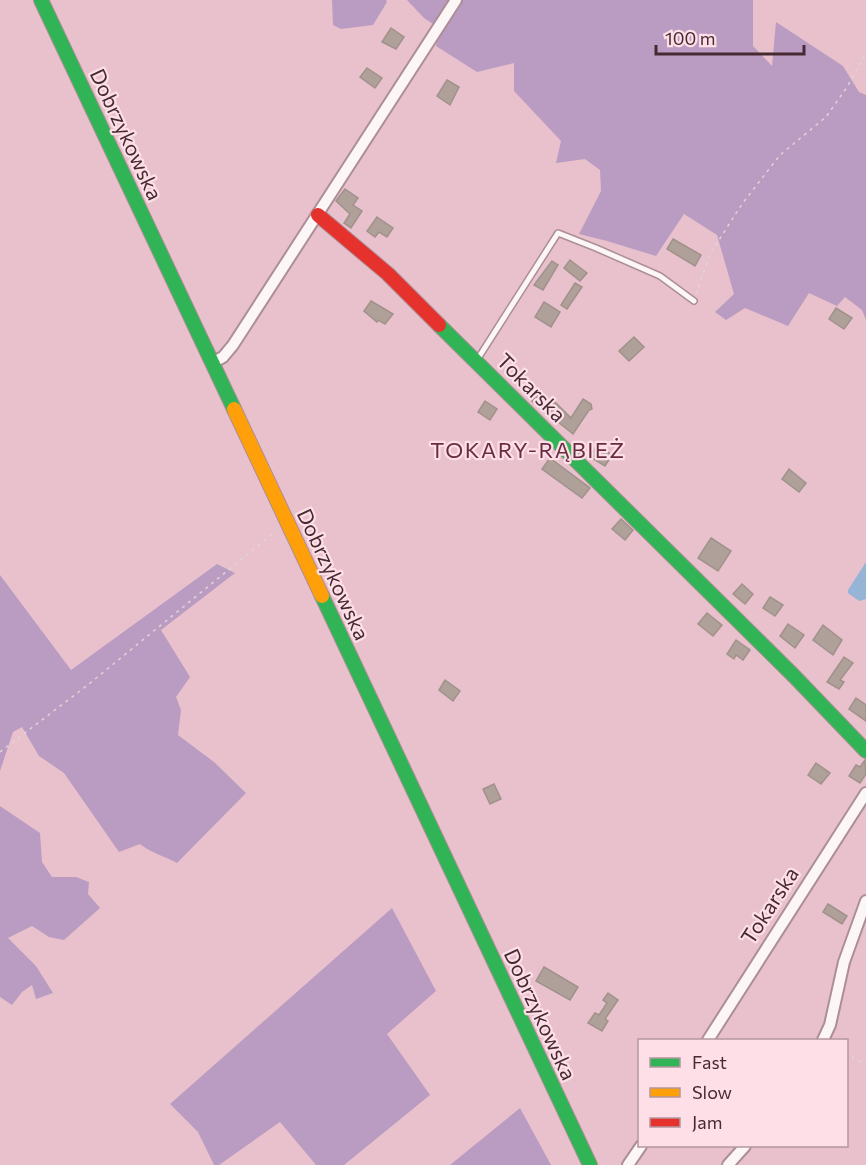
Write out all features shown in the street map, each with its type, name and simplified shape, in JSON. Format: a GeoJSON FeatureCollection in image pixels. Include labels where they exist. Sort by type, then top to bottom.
{"type":"FeatureCollection","features":[{"type":"Feature","properties":{"kind":"main road","name":"Dobrzykowska"},"geometry":{"type":"LineString","coordinates":[[41,0],[590,1165]]}},
{"type":"Feature","properties":{"kind":"main road","name":"Tokarska"},"geometry":{"type":"LineString","coordinates":[[318,215],[388,274],[794,676],[866,751]]}},
{"type":"Feature","properties":{"kind":"street"},"geometry":{"type":"LineString","coordinates":[[212,363],[223,357],[234,345],[456,0]]}},
{"type":"Feature","properties":{"kind":"street","name":"Tokarska"},"geometry":{"type":"LineString","coordinates":[[709,1039],[866,793]]}},
{"type":"Feature","properties":{"kind":"street"},"geometry":{"type":"LineString","coordinates":[[824,1039],[830,1025],[844,962],[866,901]]}},
{"type":"Feature","properties":{"kind":"street"},"geometry":{"type":"LineString","coordinates":[[628,1165],[640,1147]]}},
{"type":"Feature","properties":{"kind":"street"},"geometry":{"type":"LineString","coordinates":[[728,1165],[744,1147]]}},
{"type":"Feature","properties":{"kind":"lane"},"geometry":{"type":"LineString","coordinates":[[476,361],[558,233],[660,276],[694,301]]}},
{"type":"Feature","properties":{"kind":"path"},"geometry":{"type":"LineString","coordinates":[[694,301],[710,254],[742,204],[780,155],[826,117],[847,87],[866,53]]}},
{"type":"Feature","properties":{"kind":"path"},"geometry":{"type":"LineString","coordinates":[[0,752],[88,684],[287,522]]}},
{"type":"Feature","properties":{"kind":"path"},"geometry":{"type":"LineString","coordinates":[[848,1053],[866,1064]]}},
{"type":"Feature","properties":{"kind":"shaded area"},"geometry":{"type":"Polygon","coordinates":[[[332,0],[386,0],[387,2],[373,25],[341,29],[333,25],[332,0]]]}},
{"type":"Feature","properties":{"kind":"shaded area"},"geometry":{"type":"Polygon","coordinates":[[[407,0],[452,0],[436,26],[424,18],[407,0]]]}},
{"type":"Feature","properties":{"kind":"shaded area"},"geometry":{"type":"Polygon","coordinates":[[[459,0],[753,0],[753,46],[772,66],[776,22],[843,66],[859,92],[866,95],[866,320],[862,310],[845,297],[837,306],[809,293],[788,326],[745,308],[726,320],[715,312],[734,294],[717,235],[684,214],[656,256],[579,234],[601,191],[600,170],[585,159],[556,163],[561,141],[514,91],[514,63],[477,72],[436,46],[438,34],[459,0]]]}},
{"type":"Feature","properties":{"kind":"shaded area"},"geometry":{"type":"Polygon","coordinates":[[[217,564],[235,573],[161,630],[190,677],[176,697],[181,710],[178,735],[214,762],[246,793],[177,863],[140,844],[119,852],[64,773],[39,756],[22,727],[13,732],[0,771],[0,575],[71,670],[217,564]]]}},
{"type":"Feature","properties":{"kind":"shaded area"},"geometry":{"type":"Polygon","coordinates":[[[0,806],[40,833],[42,862],[52,877],[76,877],[89,882],[88,894],[100,908],[64,940],[49,937],[32,926],[8,938],[36,966],[53,993],[36,999],[32,985],[22,992],[12,1005],[0,997],[0,806]]]}},
{"type":"Feature","properties":{"kind":"shaded area"},"geometry":{"type":"Polygon","coordinates":[[[392,908],[436,991],[387,1034],[430,1095],[344,1165],[316,1165],[280,1122],[219,1165],[214,1165],[198,1132],[170,1104],[392,908]]]}},
{"type":"Feature","properties":{"kind":"shaded area"},"geometry":{"type":"Polygon","coordinates":[[[520,1108],[551,1165],[450,1165],[520,1108]]]}},
{"type":"Feature","properties":{"kind":"water"},"geometry":{"type":"Polygon","coordinates":[[[866,562],[866,599],[859,601],[848,593],[848,590],[866,562]]]}},
{"type":"Feature","properties":{"kind":"building"},"geometry":{"type":"Polygon","coordinates":[[[391,28],[404,37],[396,49],[382,42],[391,28]]]}},
{"type":"Feature","properties":{"kind":"building"},"geometry":{"type":"Polygon","coordinates":[[[367,68],[382,78],[375,88],[360,77],[367,68]]]}},
{"type":"Feature","properties":{"kind":"building"},"geometry":{"type":"Polygon","coordinates":[[[447,80],[459,87],[450,105],[437,96],[447,80]]]}},
{"type":"Feature","properties":{"kind":"building"},"geometry":{"type":"Polygon","coordinates":[[[345,189],[358,198],[353,205],[362,211],[351,228],[344,223],[350,214],[336,201],[345,189]]]}},
{"type":"Feature","properties":{"kind":"building"},"geometry":{"type":"Polygon","coordinates":[[[377,217],[393,228],[387,237],[379,232],[375,237],[367,231],[377,217]]]}},
{"type":"Feature","properties":{"kind":"building"},"geometry":{"type":"Polygon","coordinates":[[[673,239],[701,255],[695,266],[667,249],[673,239]]]}},
{"type":"Feature","properties":{"kind":"building"},"geometry":{"type":"Polygon","coordinates":[[[570,260],[587,273],[580,281],[564,268],[570,260]]]}},
{"type":"Feature","properties":{"kind":"building"},"geometry":{"type":"Polygon","coordinates":[[[552,261],[558,265],[543,290],[534,285],[552,261]]]}},
{"type":"Feature","properties":{"kind":"building"},"geometry":{"type":"Polygon","coordinates":[[[575,283],[582,287],[567,309],[561,305],[575,283]]]}},
{"type":"Feature","properties":{"kind":"building"},"geometry":{"type":"Polygon","coordinates":[[[371,301],[393,314],[385,324],[378,320],[377,322],[364,311],[371,301]]]}},
{"type":"Feature","properties":{"kind":"building"},"geometry":{"type":"Polygon","coordinates":[[[544,302],[560,312],[551,327],[535,317],[544,302]]]}},
{"type":"Feature","properties":{"kind":"building"},"geometry":{"type":"Polygon","coordinates":[[[836,308],[852,318],[844,329],[829,319],[836,308]]]}},
{"type":"Feature","properties":{"kind":"building"},"geometry":{"type":"Polygon","coordinates":[[[634,337],[644,347],[629,361],[619,351],[634,337]]]}},
{"type":"Feature","properties":{"kind":"building"},"geometry":{"type":"Polygon","coordinates":[[[537,394],[550,403],[553,400],[571,418],[583,399],[591,404],[592,409],[573,434],[532,401],[537,394]]]}},
{"type":"Feature","properties":{"kind":"building"},"geometry":{"type":"Polygon","coordinates":[[[485,401],[497,409],[490,420],[478,412],[485,401]]]}},
{"type":"Feature","properties":{"kind":"building"},"geometry":{"type":"Polygon","coordinates":[[[597,445],[612,455],[605,466],[590,457],[597,445]]]}},
{"type":"Feature","properties":{"kind":"building"},"geometry":{"type":"Polygon","coordinates":[[[550,458],[590,488],[582,498],[542,469],[550,458]]]}},
{"type":"Feature","properties":{"kind":"building"},"geometry":{"type":"Polygon","coordinates":[[[789,469],[806,483],[799,492],[782,479],[789,469]]]}},
{"type":"Feature","properties":{"kind":"building"},"geometry":{"type":"Polygon","coordinates":[[[621,519],[633,530],[625,540],[612,529],[621,519]]]}},
{"type":"Feature","properties":{"kind":"building"},"geometry":{"type":"Polygon","coordinates":[[[711,538],[731,551],[718,571],[698,558],[711,538]]]}},
{"type":"Feature","properties":{"kind":"building"},"geometry":{"type":"Polygon","coordinates":[[[742,584],[753,594],[745,604],[733,594],[742,584]]]}},
{"type":"Feature","properties":{"kind":"building"},"geometry":{"type":"Polygon","coordinates":[[[770,597],[783,605],[775,616],[763,608],[770,597]]]}},
{"type":"Feature","properties":{"kind":"building"},"geometry":{"type":"Polygon","coordinates":[[[707,613],[722,625],[713,636],[698,624],[707,613]]]}},
{"type":"Feature","properties":{"kind":"building"},"geometry":{"type":"Polygon","coordinates":[[[788,624],[804,635],[795,648],[780,636],[788,624]]]}},
{"type":"Feature","properties":{"kind":"building"},"geometry":{"type":"Polygon","coordinates":[[[823,625],[842,640],[833,655],[813,640],[823,625]]]}},
{"type":"Feature","properties":{"kind":"building"},"geometry":{"type":"Polygon","coordinates":[[[736,640],[750,650],[743,660],[736,655],[734,659],[727,654],[736,640]]]}},
{"type":"Feature","properties":{"kind":"building"},"geometry":{"type":"Polygon","coordinates":[[[844,657],[853,663],[840,680],[844,682],[839,689],[827,682],[844,657]]]}},
{"type":"Feature","properties":{"kind":"building"},"geometry":{"type":"Polygon","coordinates":[[[445,680],[460,691],[453,701],[439,690],[445,680]]]}},
{"type":"Feature","properties":{"kind":"building"},"geometry":{"type":"Polygon","coordinates":[[[856,698],[866,705],[866,721],[849,709],[856,698]]]}},
{"type":"Feature","properties":{"kind":"building"},"geometry":{"type":"Polygon","coordinates":[[[865,760],[866,774],[860,783],[849,776],[856,765],[860,767],[865,760]]]}},
{"type":"Feature","properties":{"kind":"building"},"geometry":{"type":"Polygon","coordinates":[[[816,763],[830,773],[821,784],[808,775],[816,763]]]}},
{"type":"Feature","properties":{"kind":"building"},"geometry":{"type":"Polygon","coordinates":[[[494,784],[501,799],[490,804],[483,789],[494,784]]]}},
{"type":"Feature","properties":{"kind":"building"},"geometry":{"type":"Polygon","coordinates":[[[828,904],[847,916],[842,924],[823,912],[828,904]]]}},
{"type":"Feature","properties":{"kind":"building"},"geometry":{"type":"Polygon","coordinates":[[[544,967],[578,987],[570,1000],[536,981],[544,967]]]}},
{"type":"Feature","properties":{"kind":"building"},"geometry":{"type":"Polygon","coordinates":[[[608,993],[618,1000],[605,1019],[608,1021],[602,1031],[588,1023],[595,1013],[599,1015],[607,1003],[603,1000],[608,993]]]}},
{"type":"Feature","properties":{"kind":"traffic: fast"},"geometry":{"type":"LineString","coordinates":[[41,0],[234,409]]}},
{"type":"Feature","properties":{"kind":"traffic: fast"},"geometry":{"type":"LineString","coordinates":[[439,325],[794,676],[866,751]]}},
{"type":"Feature","properties":{"kind":"traffic: fast"},"geometry":{"type":"LineString","coordinates":[[322,596],[590,1165]]}},
{"type":"Feature","properties":{"kind":"traffic: slow"},"geometry":{"type":"LineString","coordinates":[[234,409],[322,596]]}},
{"type":"Feature","properties":{"kind":"traffic: jam"},"geometry":{"type":"LineString","coordinates":[[318,215],[388,274],[439,325]]}},
{"type":"Feature","properties":{"kind":"district","name":"TOKARY-RĄBIEŻ"},"geometry":{"type":"Point","coordinates":[528,449]}}]}
